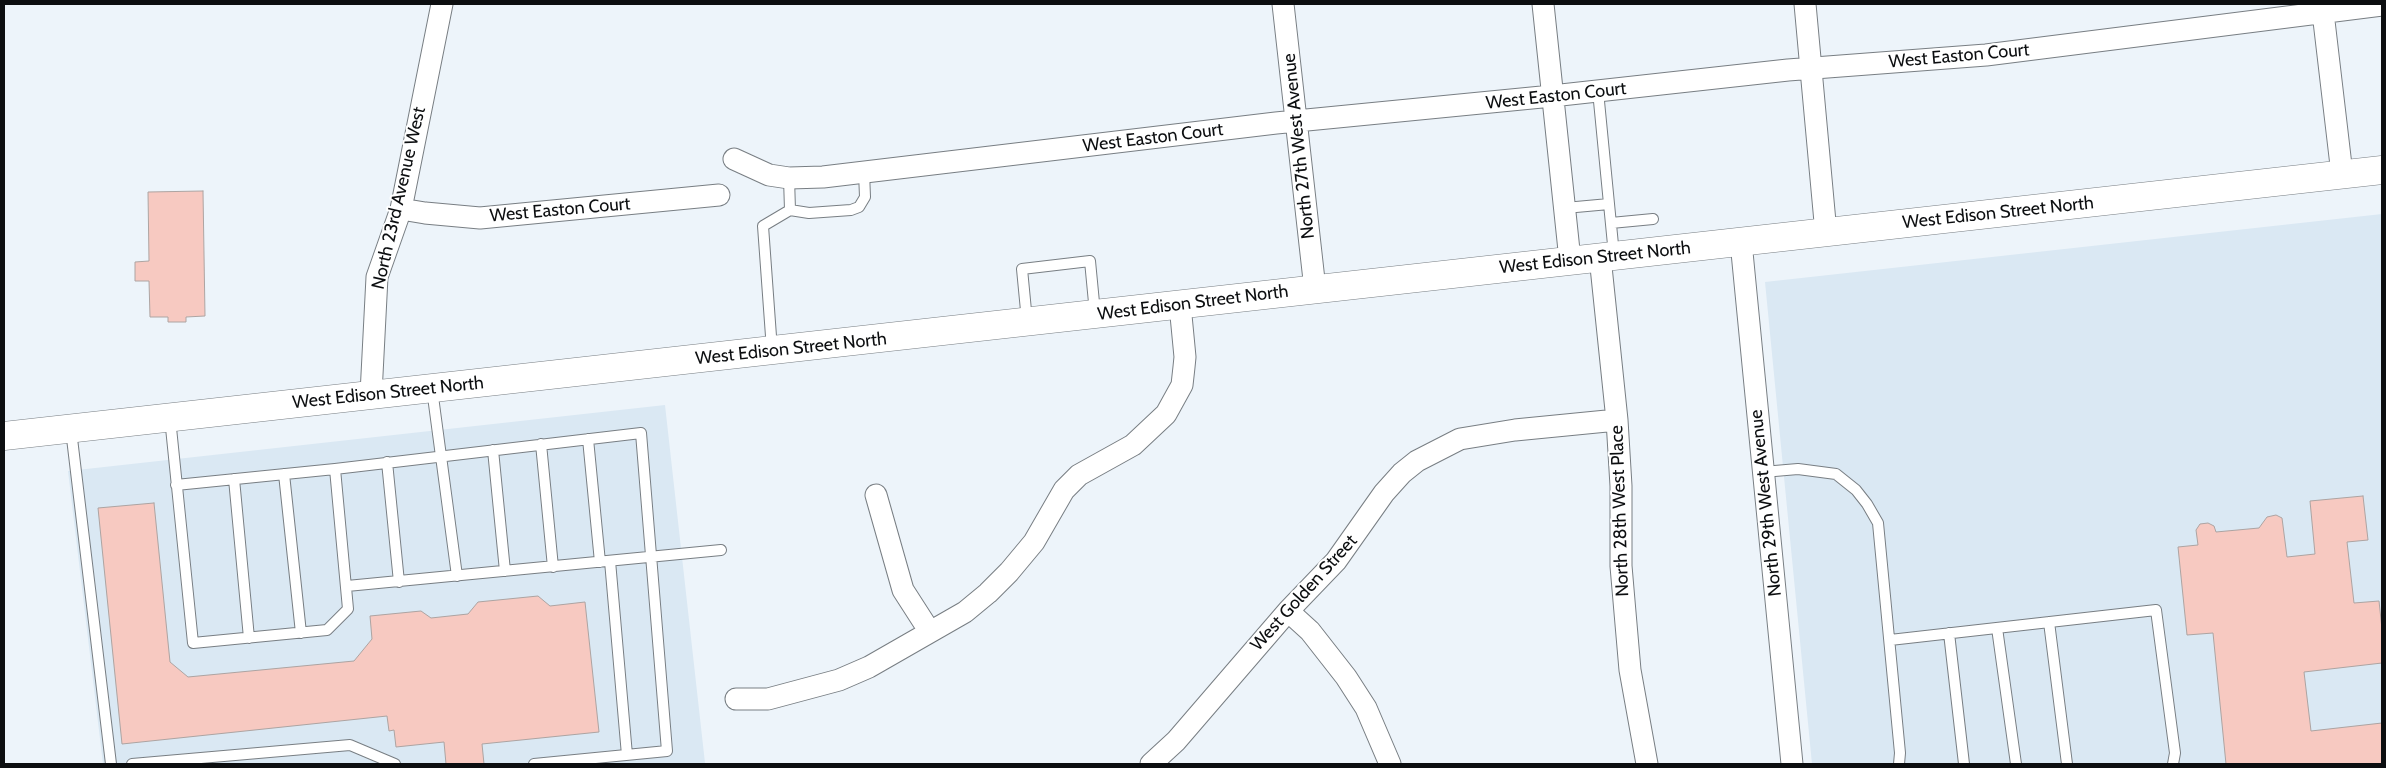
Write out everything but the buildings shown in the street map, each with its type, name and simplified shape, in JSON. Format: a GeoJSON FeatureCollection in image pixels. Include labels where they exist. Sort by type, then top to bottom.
{"type":"FeatureCollection","features":[{"type":"Feature","properties":{"kind":"main road","name":"West Edison Street North"},"geometry":{"type":"LineString","coordinates":[[4,436],[2382,170]]}},
{"type":"Feature","properties":{"kind":"street","name":"North 23rd Avenue West"},"geometry":{"type":"LineString","coordinates":[[371,394],[376,277],[401,209],[442,4]]}},
{"type":"Feature","properties":{"kind":"street","name":"North 27th West Avenue"},"geometry":{"type":"LineString","coordinates":[[1283,4],[1315,289]]}},
{"type":"Feature","properties":{"kind":"street"},"geometry":{"type":"LineString","coordinates":[[1543,4],[1570,260]]}},
{"type":"Feature","properties":{"kind":"street"},"geometry":{"type":"LineString","coordinates":[[1805,4],[1826,233]]}},
{"type":"Feature","properties":{"kind":"street","name":"West Easton Court"},"geometry":{"type":"LineString","coordinates":[[734,158],[769,175],[789,178],[824,177],[1296,122],[1812,69],[1986,55],[2323,8],[2382,5]]}},
{"type":"Feature","properties":{"kind":"street"},"geometry":{"type":"LineString","coordinates":[[2323,8],[2342,174]]}},
{"type":"Feature","properties":{"kind":"street","name":"West Easton Court"},"geometry":{"type":"LineString","coordinates":[[401,209],[480,218],[719,196]]}},
{"type":"Feature","properties":{"kind":"street","name":"North 29th West Avenue"},"geometry":{"type":"LineString","coordinates":[[1741,242],[1792,764]]}},
{"type":"Feature","properties":{"kind":"street","name":"North 28th West Place"},"geometry":{"type":"LineString","coordinates":[[1607,256],[1621,486],[1621,566],[1630,670],[1647,764]]}},
{"type":"Feature","properties":{"kind":"street"},"geometry":{"type":"LineString","coordinates":[[736,699],[768,698],[839,680],[869,667],[964,612],[1009,572],[1034,542],[1064,490],[1079,475],[1133,445],[1166,414],[1176,399],[1183,376],[1185,357],[1180,304]]}},
{"type":"Feature","properties":{"kind":"street","name":"West Golden Street"},"geometry":{"type":"LineString","coordinates":[[1151,764],[1176,741],[1288,611],[1336,562],[1384,493],[1402,473],[1417,461],[1460,439],[1515,430],[1617,420]]}},
{"type":"Feature","properties":{"kind":"street"},"geometry":{"type":"LineString","coordinates":[[876,495],[903,590],[930,632]]}},
{"type":"Feature","properties":{"kind":"street"},"geometry":{"type":"LineString","coordinates":[[1288,611],[1310,631],[1346,676],[1366,708],[1390,764]]}},
{"type":"Feature","properties":{"kind":"lane"},"geometry":{"type":"LineString","coordinates":[[1598,91],[1611,223],[1607,256]]}},
{"type":"Feature","properties":{"kind":"lane"},"geometry":{"type":"LineString","coordinates":[[772,351],[763,226],[790,210],[809,213],[852,210],[860,207],[865,197],[864,172]]}},
{"type":"Feature","properties":{"kind":"lane"},"geometry":{"type":"LineString","coordinates":[[789,178],[790,210]]}},
{"type":"Feature","properties":{"kind":"lane"},"geometry":{"type":"LineString","coordinates":[[1564,208],[1609,204]]}},
{"type":"Feature","properties":{"kind":"lane"},"geometry":{"type":"LineString","coordinates":[[1611,223],[1653,219]]}},
{"type":"Feature","properties":{"kind":"lane"},"geometry":{"type":"LineString","coordinates":[[1027,323],[1022,269],[1090,261],[1096,314]]}},
{"type":"Feature","properties":{"kind":"lane"},"geometry":{"type":"LineString","coordinates":[[432,388],[456,576]]}},
{"type":"Feature","properties":{"kind":"lane"},"geometry":{"type":"LineString","coordinates":[[170,417],[193,643],[327,630],[348,609],[335,469]]}},
{"type":"Feature","properties":{"kind":"lane"},"geometry":{"type":"LineString","coordinates":[[71,428],[111,764]]}},
{"type":"Feature","properties":{"kind":"lane"},"geometry":{"type":"LineString","coordinates":[[176,484],[335,469],[641,433],[667,751],[534,764]]}},
{"type":"Feature","properties":{"kind":"lane"},"geometry":{"type":"LineString","coordinates":[[588,439],[605,562],[627,755]]}},
{"type":"Feature","properties":{"kind":"lane"},"geometry":{"type":"LineString","coordinates":[[541,444],[553,567]]}},
{"type":"Feature","properties":{"kind":"lane"},"geometry":{"type":"LineString","coordinates":[[494,450],[505,572]]}},
{"type":"Feature","properties":{"kind":"lane"},"geometry":{"type":"LineString","coordinates":[[387,462],[399,582]]}},
{"type":"Feature","properties":{"kind":"lane"},"geometry":{"type":"LineString","coordinates":[[1763,472],[1798,469],[1836,474],[1856,490],[1868,504],[1878,523],[1881,538],[1900,753],[1899,764]]}},
{"type":"Feature","properties":{"kind":"lane"},"geometry":{"type":"LineString","coordinates":[[284,474],[301,633]]}},
{"type":"Feature","properties":{"kind":"lane"},"geometry":{"type":"LineString","coordinates":[[234,479],[249,638]]}},
{"type":"Feature","properties":{"kind":"lane"},"geometry":{"type":"LineString","coordinates":[[347,586],[721,550]]}},
{"type":"Feature","properties":{"kind":"lane"},"geometry":{"type":"LineString","coordinates":[[1890,640],[2156,610],[2176,753],[2174,764]]}},
{"type":"Feature","properties":{"kind":"lane"},"geometry":{"type":"LineString","coordinates":[[2049,622],[2067,764]]}},
{"type":"Feature","properties":{"kind":"lane"},"geometry":{"type":"LineString","coordinates":[[1997,628],[2016,764]]}},
{"type":"Feature","properties":{"kind":"lane"},"geometry":{"type":"LineString","coordinates":[[1949,633],[1964,764]]}},
{"type":"Feature","properties":{"kind":"lane"},"geometry":{"type":"LineString","coordinates":[[132,764],[350,745],[395,764]]}},
{"type":"Feature","properties":{"kind":"shaded area"},"geometry":{"type":"Polygon","coordinates":[[[2382,214],[2382,764],[1812,764],[1765,282],[2382,214]]]}},
{"type":"Feature","properties":{"kind":"shaded area"},"geometry":{"type":"Polygon","coordinates":[[[665,405],[705,763],[103,764],[68,471],[665,405]]]}}]}
